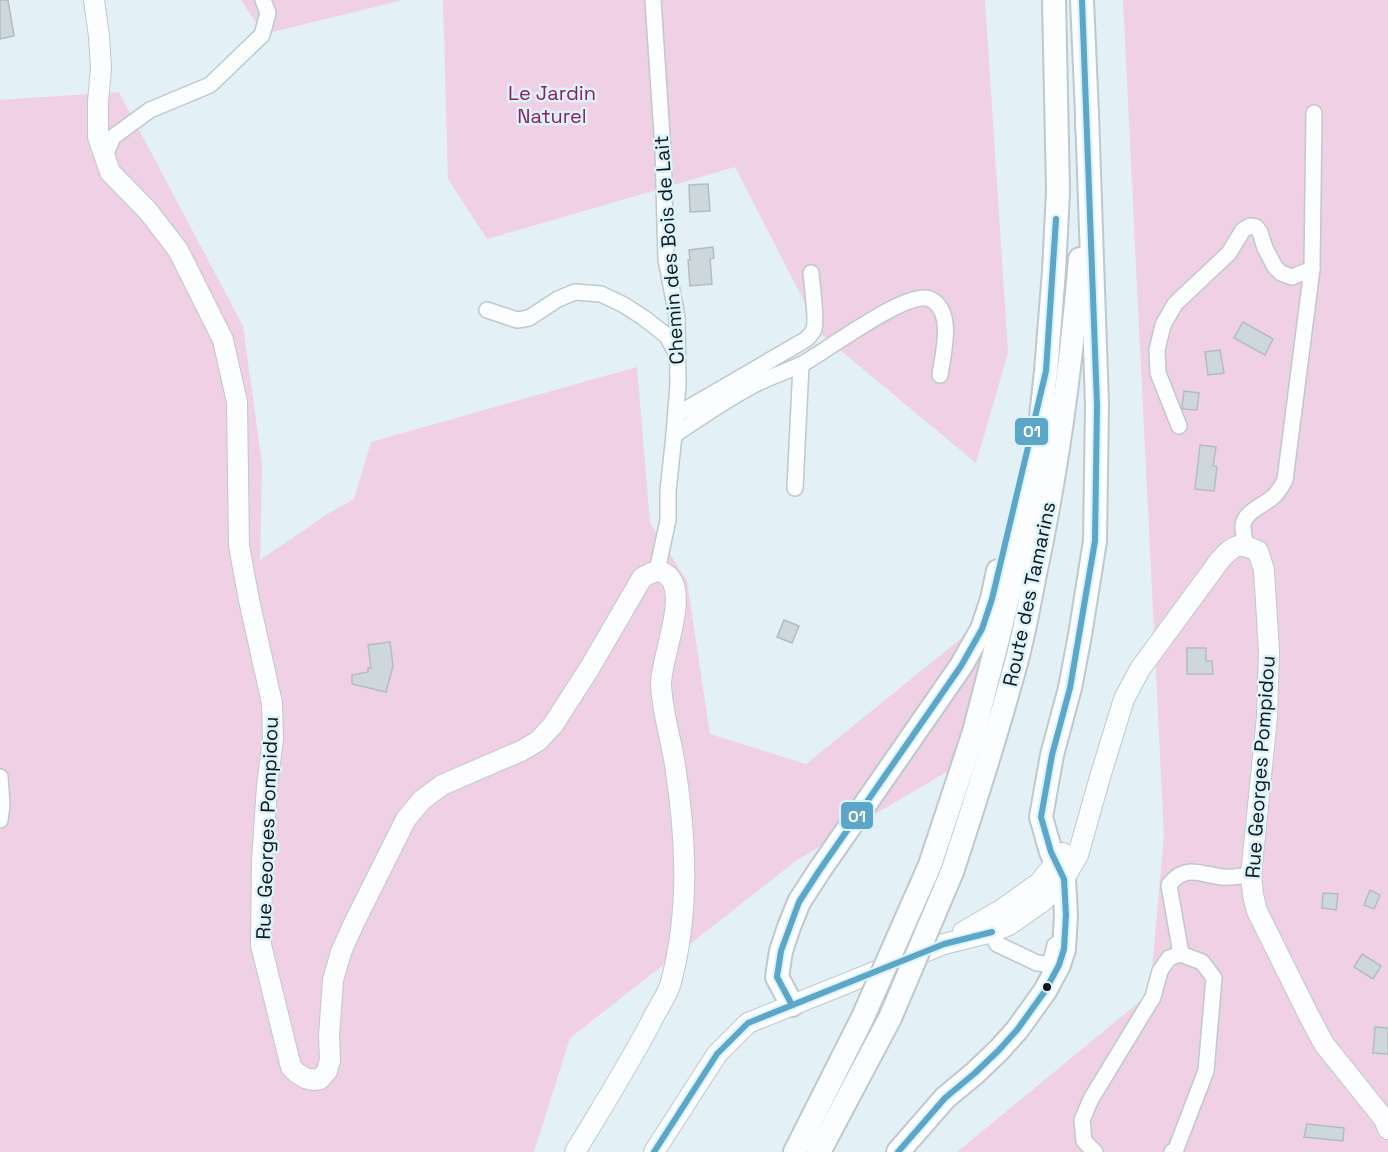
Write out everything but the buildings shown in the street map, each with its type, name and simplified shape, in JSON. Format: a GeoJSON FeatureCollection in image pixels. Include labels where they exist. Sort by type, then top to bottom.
{"type":"FeatureCollection","features":[{"type":"Feature","properties":{"kind":"highway","name":"Route des Tamarins"},"geometry":{"type":"LineString","coordinates":[[795,1152],[863,1017],[930,865],[974,732],[1011,584],[1035,463],[1046,371],[1054,271],[1058,191],[1054,0]]}},
{"type":"Feature","properties":{"kind":"highway","name":"Route des Tamarins"},"geometry":{"type":"LineString","coordinates":[[819,1152],[890,1018],[952,872],[988,762],[1018,657],[1049,510],[1074,332],[1088,114],[1083,0]]}},
{"type":"Feature","properties":{"kind":"highway"},"geometry":{"type":"LineString","coordinates":[[898,1152],[945,1098],[999,1050],[1038,1003],[1054,974],[1064,949],[1066,915],[1060,871],[1046,838],[1041,817],[1052,755],[1070,688],[1095,541],[1097,405],[1088,114]]}},
{"type":"Feature","properties":{"kind":"highway"},"geometry":{"type":"LineString","coordinates":[[792,1005],[777,977],[781,951],[799,902],[943,693],[982,629],[992,599],[1046,371]]}},
{"type":"Feature","properties":{"kind":"main road","name":"Rue Georges Pompidou"},"geometry":{"type":"LineString","coordinates":[[94,0],[101,69],[98,136],[110,172],[148,211],[178,250],[223,339],[237,402],[239,546],[272,703],[273,738],[262,861],[261,945],[291,1067],[297,1074],[313,1080],[320,1079],[327,1071],[330,1060],[329,1036],[333,980],[354,923],[406,819],[422,800],[442,785],[521,751],[538,741],[559,716],[642,578],[657,571]]}},
{"type":"Feature","properties":{"kind":"main road","name":"Rue Georges Pompidou"},"geometry":{"type":"LineString","coordinates":[[1245,545],[1258,551],[1264,570],[1269,651],[1267,717],[1251,875],[1253,895],[1257,911],[1324,1044],[1384,1119],[1388,1129]]}},
{"type":"Feature","properties":{"kind":"main road"},"geometry":{"type":"LineString","coordinates":[[654,1152],[717,1054],[748,1023],[944,944],[992,932],[1009,925],[1042,902],[1091,807],[1124,699],[1140,669],[1220,560],[1232,548],[1245,545]]}},
{"type":"Feature","properties":{"kind":"main road"},"geometry":{"type":"LineString","coordinates":[[575,1152],[636,1050],[671,984],[680,936],[684,895],[681,803],[661,683],[677,592],[673,581],[657,571]]}},
{"type":"Feature","properties":{"kind":"main road"},"geometry":{"type":"LineString","coordinates":[[944,944],[1060,871]]}},
{"type":"Feature","properties":{"kind":"main road"},"geometry":{"type":"LineString","coordinates":[[667,1152],[721,1069],[738,1049],[761,1027],[792,1005]]}},
{"type":"Feature","properties":{"kind":"street"},"geometry":{"type":"LineString","coordinates":[[105,156],[113,137],[150,110],[210,85],[262,36],[268,13],[263,0]]}},
{"type":"Feature","properties":{"kind":"street","name":"Chemin des Bois de Lait"},"geometry":{"type":"LineString","coordinates":[[653,0],[663,150],[666,259],[677,317],[678,356],[676,415],[668,491],[669,520],[657,571]]}},
{"type":"Feature","properties":{"kind":"street"},"geometry":{"type":"LineString","coordinates":[[1245,545],[1243,525],[1245,518],[1273,497],[1281,489],[1285,480],[1312,269],[1314,113]]}},
{"type":"Feature","properties":{"kind":"street"},"geometry":{"type":"LineString","coordinates":[[1179,426],[1158,373],[1156,350],[1163,325],[1175,304],[1229,253],[1243,230],[1250,226],[1256,227],[1260,232],[1265,248],[1275,267],[1281,273],[1292,277],[1312,269]]}},
{"type":"Feature","properties":{"kind":"street"},"geometry":{"type":"LineString","coordinates":[[676,415],[810,336],[815,323],[811,273]]}},
{"type":"Feature","properties":{"kind":"street"},"geometry":{"type":"LineString","coordinates":[[487,310],[517,320],[529,318],[558,299],[575,292],[601,294],[637,314],[667,336],[678,356]]}},
{"type":"Feature","properties":{"kind":"street"},"geometry":{"type":"LineString","coordinates":[[674,435],[751,387],[801,364],[898,305],[919,297],[930,298],[939,307],[946,324],[940,375]]}},
{"type":"Feature","properties":{"kind":"street"},"geometry":{"type":"LineString","coordinates":[[795,488],[801,364]]}},
{"type":"Feature","properties":{"kind":"street"},"geometry":{"type":"LineString","coordinates":[[0,777],[2,805],[0,820]]}},
{"type":"Feature","properties":{"kind":"street"},"geometry":{"type":"LineString","coordinates":[[1181,954],[1169,885],[1175,877],[1185,872],[1224,877],[1251,875]]}},
{"type":"Feature","properties":{"kind":"street"},"geometry":{"type":"LineString","coordinates":[[1001,910],[992,924],[992,932],[997,944],[1037,963],[1046,964],[1051,961],[1057,930],[1066,915]]}},
{"type":"Feature","properties":{"kind":"street"},"geometry":{"type":"LineString","coordinates":[[1095,1152],[1084,1141],[1082,1120],[1091,1099],[1153,997],[1160,971],[1169,958],[1181,954],[1202,962],[1214,978],[1206,1071],[1176,1149],[1172,1152]]}},
{"type":"Feature","properties":{"kind":"green space"},"geometry":{"type":"Polygon","coordinates":[[[241,0],[403,0],[264,34],[241,0]]]}},
{"type":"Feature","properties":{"kind":"green space","name":"Le Jardin Naturel"},"geometry":{"type":"Polygon","coordinates":[[[443,0],[985,0],[1008,353],[976,463],[821,334],[735,167],[487,239],[448,179],[443,0]]]}},
{"type":"Feature","properties":{"kind":"green space"},"geometry":{"type":"Polygon","coordinates":[[[1123,0],[1388,0],[1388,1152],[957,1152],[1150,993],[1164,835],[1123,0]]]}},
{"type":"Feature","properties":{"kind":"green space"},"geometry":{"type":"Polygon","coordinates":[[[119,92],[243,326],[262,464],[260,560],[329,513],[354,499],[371,442],[637,367],[650,523],[687,581],[710,734],[806,764],[979,624],[981,608],[1006,737],[797,860],[570,1038],[534,1152],[0,1152],[0,100],[119,92]]]}},
{"type":"Feature","properties":{"kind":"transit line","name":"O1"},"geometry":{"type":"LineString","coordinates":[[898,1152],[945,1098],[975,1073],[1017,1030],[1045,991],[1059,965],[1064,949],[1066,915],[1064,879],[1051,852],[1041,817],[1052,755],[1070,688],[1095,541],[1097,405],[1082,0]]}},
{"type":"Feature","properties":{"kind":"transit line","name":"O1"},"geometry":{"type":"LineString","coordinates":[[792,1005],[777,977],[781,951],[799,902],[961,666],[982,629],[992,599],[1046,371],[1056,219]]}},
{"type":"Feature","properties":{"kind":"transit line","name":"O1"},"geometry":{"type":"LineString","coordinates":[[654,1152],[717,1054],[748,1023],[944,944],[992,932]]}}]}
